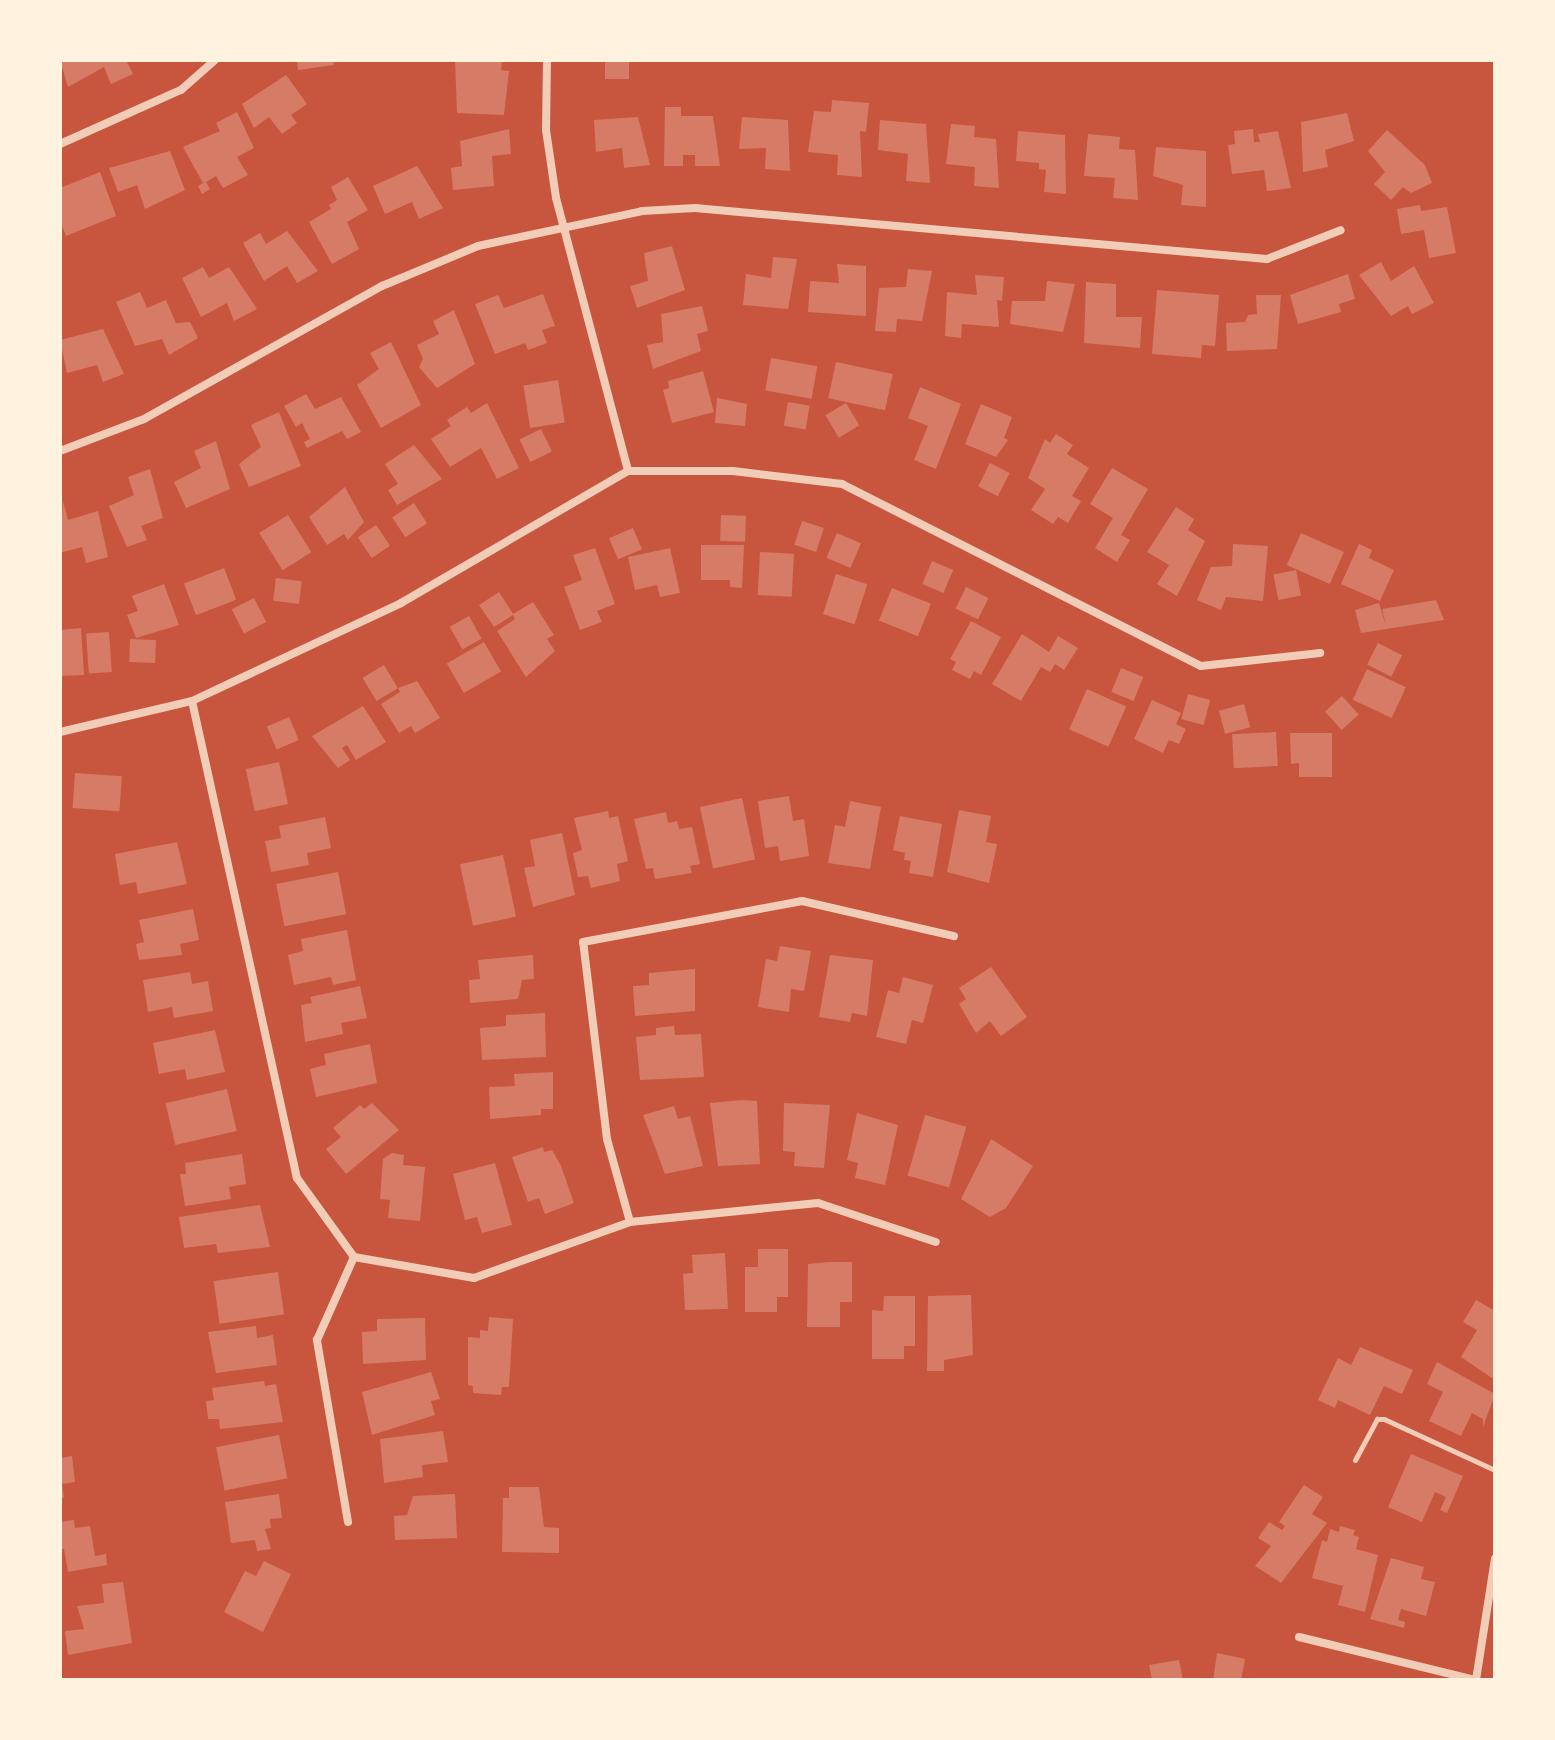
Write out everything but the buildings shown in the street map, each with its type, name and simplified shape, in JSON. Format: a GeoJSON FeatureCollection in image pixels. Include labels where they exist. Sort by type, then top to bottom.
{"type":"FeatureCollection","features":[{"type":"Feature","properties":{"kind":"street"},"geometry":{"type":"LineString","coordinates":[[60,144],[181,90],[215,60]]}},
{"type":"Feature","properties":{"kind":"street"},"geometry":{"type":"LineString","coordinates":[[547,60],[546,130],[562,225],[628,471]]}},
{"type":"Feature","properties":{"kind":"street"},"geometry":{"type":"LineString","coordinates":[[60,451],[144,419],[382,286],[478,246],[562,225],[642,211],[695,208],[1267,259],[1341,230]]}},
{"type":"Feature","properties":{"kind":"street"},"geometry":{"type":"LineString","coordinates":[[60,732],[192,701],[401,603],[628,471],[733,471],[842,484],[1201,666],[1320,653]]}},
{"type":"Feature","properties":{"kind":"street"},"geometry":{"type":"LineString","coordinates":[[192,701],[297,1178],[354,1257],[474,1278],[630,1222],[818,1203],[936,1242]]}},
{"type":"Feature","properties":{"kind":"street"},"geometry":{"type":"LineString","coordinates":[[630,1222],[607,1139],[583,942],[802,901],[954,936]]}},
{"type":"Feature","properties":{"kind":"street"},"geometry":{"type":"LineString","coordinates":[[348,1522],[317,1340],[354,1257]]}},
{"type":"Feature","properties":{"kind":"street"},"geometry":{"type":"LineString","coordinates":[[1299,1637],[1476,1680],[1495,1558]]}},
{"type":"Feature","properties":{"kind":"lane"},"geometry":{"type":"LineString","coordinates":[[1355,1460],[1377,1419],[1384,1419],[1495,1470]]}}]}
